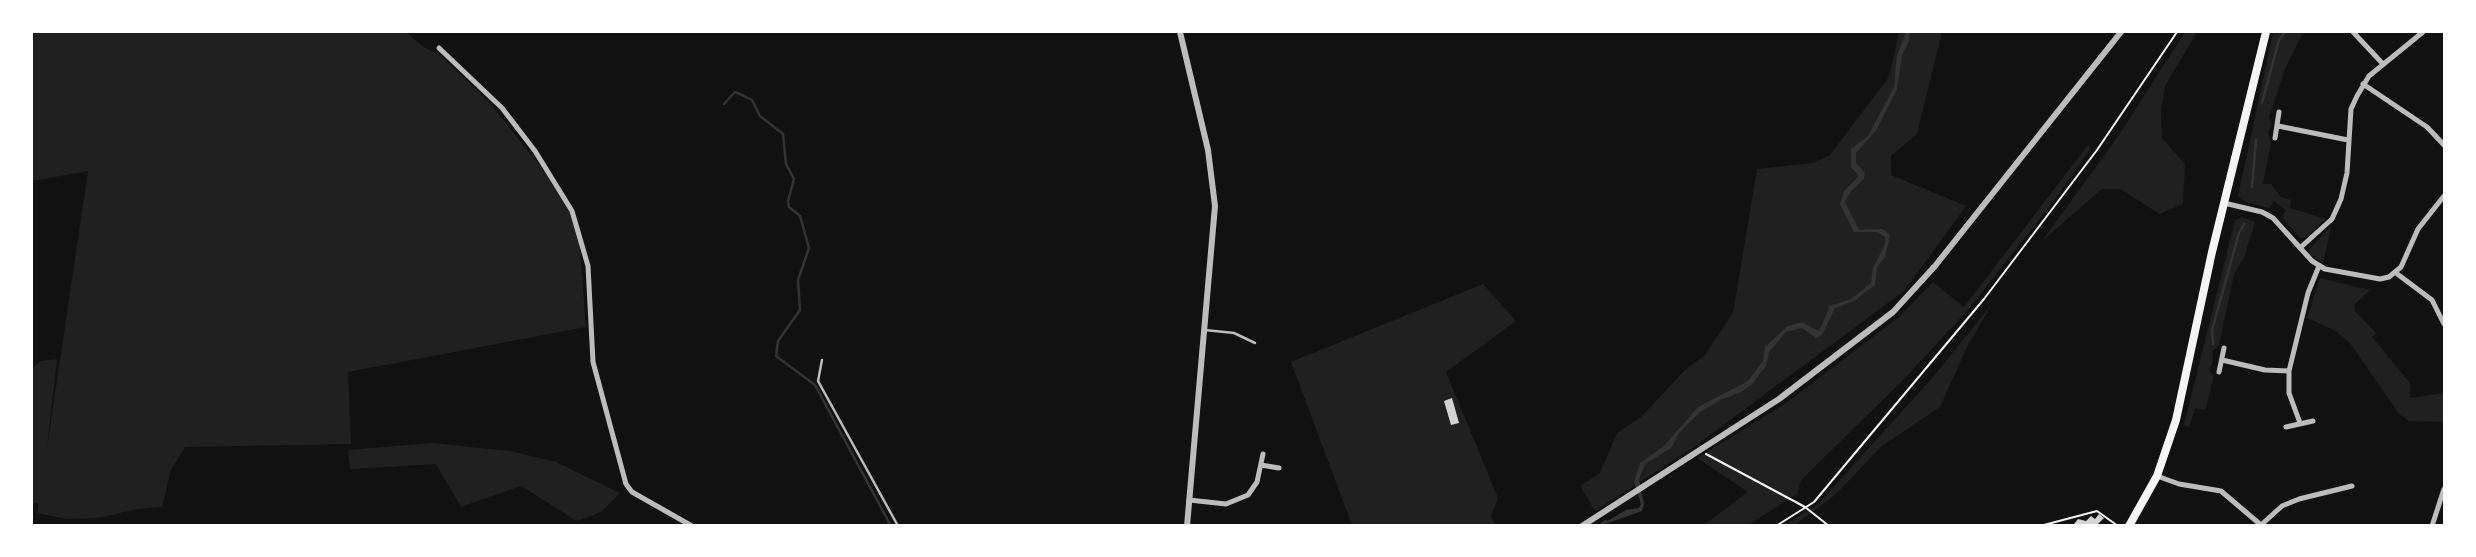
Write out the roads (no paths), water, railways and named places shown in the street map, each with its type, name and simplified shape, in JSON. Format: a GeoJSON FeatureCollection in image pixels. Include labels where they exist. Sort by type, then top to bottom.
{"type":"FeatureCollection","features":[{"type":"Feature","properties":{"kind":"main road"},"geometry":{"type":"LineString","coordinates":[[2129,526],[2157,476],[2176,420],[2224,202],[2266,32]]}},
{"type":"Feature","properties":{"kind":"street"},"geometry":{"type":"LineString","coordinates":[[1180,32],[1213,179],[1215,206],[1186,526]]}},
{"type":"Feature","properties":{"kind":"street"},"geometry":{"type":"LineString","coordinates":[[1582,526],[1779,399],[1904,302],[2121,32]]}},
{"type":"Feature","properties":{"kind":"street"},"geometry":{"type":"LineString","coordinates":[[2353,32],[2383,64]]}},
{"type":"Feature","properties":{"kind":"street"},"geometry":{"type":"LineString","coordinates":[[2301,247],[2322,230],[2338,208],[2347,173],[2351,109],[2363,84],[2423,32]]}},
{"type":"Feature","properties":{"kind":"street"},"geometry":{"type":"LineString","coordinates":[[439,48],[502,108],[535,151],[572,211],[588,266],[593,362],[626,484],[632,492],[692,526]]}},
{"type":"Feature","properties":{"kind":"street"},"geometry":{"type":"LineString","coordinates":[[2363,84],[2427,127],[2445,145]]}},
{"type":"Feature","properties":{"kind":"street"},"geometry":{"type":"LineString","coordinates":[[2275,138],[2279,112]]}},
{"type":"Feature","properties":{"kind":"street"},"geometry":{"type":"LineString","coordinates":[[2278,126],[2348,140]]}},
{"type":"Feature","properties":{"kind":"street"},"geometry":{"type":"LineString","coordinates":[[2396,273],[2418,229],[2445,196]]}},
{"type":"Feature","properties":{"kind":"street"},"geometry":{"type":"LineString","coordinates":[[2224,202],[2262,212],[2273,218],[2319,266],[2370,279],[2396,273],[2432,300],[2445,324]]}},
{"type":"Feature","properties":{"kind":"street"},"geometry":{"type":"LineString","coordinates":[[2300,423],[2289,393],[2289,370],[2308,293],[2319,266]]}},
{"type":"Feature","properties":{"kind":"street"},"geometry":{"type":"LineString","coordinates":[[2219,372],[2224,348]]}},
{"type":"Feature","properties":{"kind":"street"},"geometry":{"type":"LineString","coordinates":[[2222,360],[2265,370],[2289,370]]}},
{"type":"Feature","properties":{"kind":"street"},"geometry":{"type":"LineString","coordinates":[[2286,427],[2313,421]]}},
{"type":"Feature","properties":{"kind":"street"},"geometry":{"type":"LineString","coordinates":[[1189,500],[1226,504],[1237,501],[1253,489],[1263,454]]}},
{"type":"Feature","properties":{"kind":"street"},"geometry":{"type":"LineString","coordinates":[[1261,465],[1279,468]]}},
{"type":"Feature","properties":{"kind":"street"},"geometry":{"type":"LineString","coordinates":[[2157,476],[2179,484],[2221,491],[2253,523],[2261,526],[2282,506],[2351,486]]}},
{"type":"Feature","properties":{"kind":"street"},"geometry":{"type":"LineString","coordinates":[[2432,526],[2445,489]]}},
{"type":"Feature","properties":{"kind":"lane"},"geometry":{"type":"LineString","coordinates":[[1205,330],[1226,331],[1255,343]]}},
{"type":"Feature","properties":{"kind":"lane"},"geometry":{"type":"LineString","coordinates":[[822,360],[818,380],[898,526]]}},
{"type":"Feature","properties":{"kind":"waterway"},"geometry":{"type":"LineString","coordinates":[[2262,103],[2279,40],[2285,32]]}},
{"type":"Feature","properties":{"kind":"waterway"},"geometry":{"type":"LineString","coordinates":[[724,104],[735,92],[752,100],[760,116],[783,134],[786,164],[794,179],[789,207],[800,216],[809,248],[798,280],[800,310],[778,341],[776,356],[815,385],[891,526]]}},
{"type":"Feature","properties":{"kind":"waterway"},"geometry":{"type":"LineString","coordinates":[[2252,187],[2256,140]]}},
{"type":"Feature","properties":{"kind":"waterway"},"geometry":{"type":"LineString","coordinates":[[2213,344],[2212,330],[2239,233],[2244,224]]}},
{"type":"Feature","properties":{"kind":"waterway"},"geometry":{"type":"LineString","coordinates":[[1599,526],[1606,521]]}}]}
